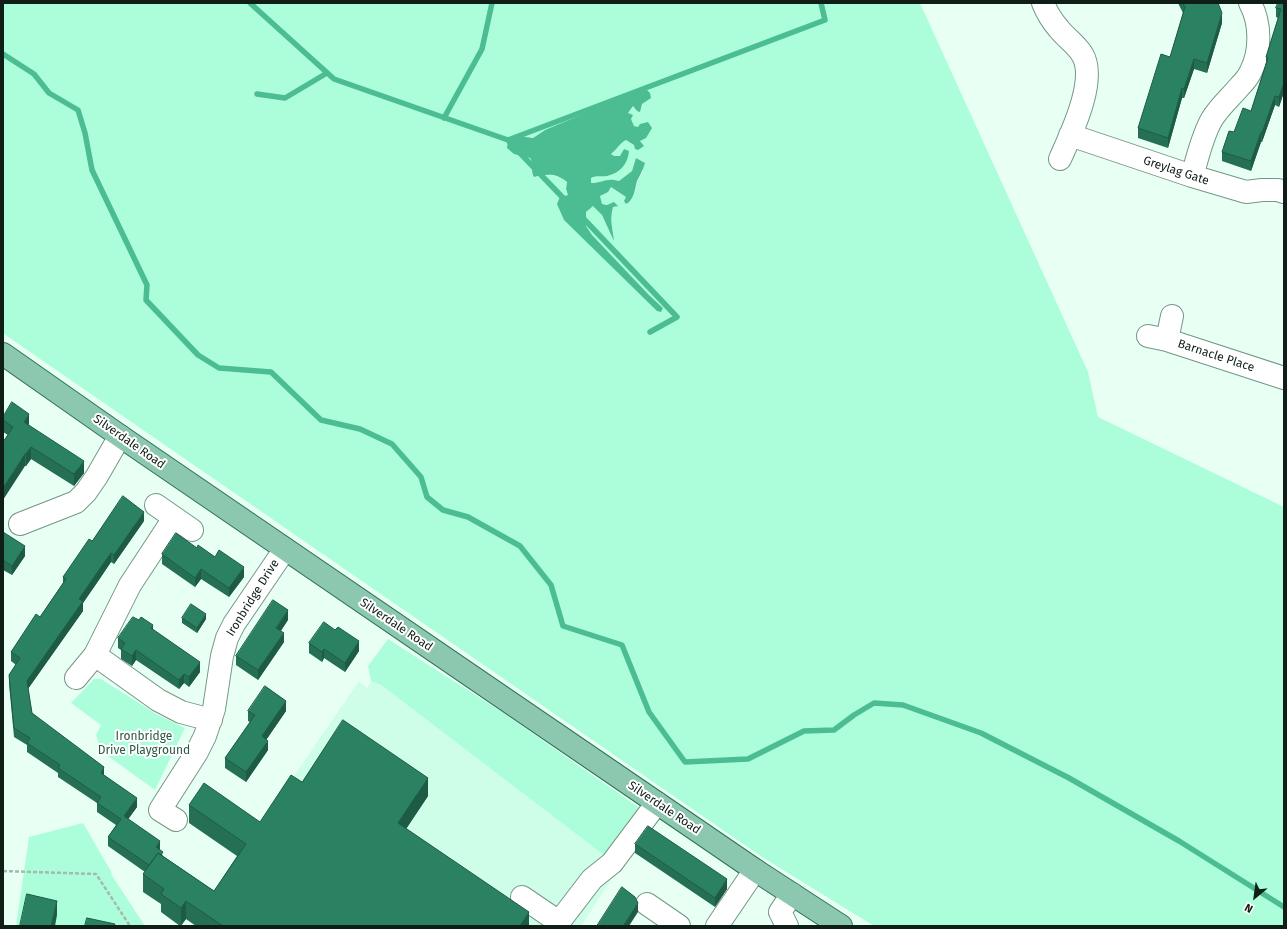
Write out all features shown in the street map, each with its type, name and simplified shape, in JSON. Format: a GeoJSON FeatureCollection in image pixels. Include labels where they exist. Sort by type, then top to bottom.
{"type":"FeatureCollection","features":[{"type":"Feature","properties":{"kind":"main road","name":"Silverdale Road"},"geometry":{"type":"LineString","coordinates":[[3,354],[120,436],[755,870],[786,911],[841,926]]}},
{"type":"Feature","properties":{"kind":"street"},"geometry":{"type":"LineString","coordinates":[[1043,3],[1049,16],[1059,30],[1071,41],[1082,55],[1087,70],[1086,91],[1060,159]]}},
{"type":"Feature","properties":{"kind":"street"},"geometry":{"type":"LineString","coordinates":[[1192,176],[1205,133],[1212,119],[1223,103],[1251,72],[1258,50],[1258,29],[1253,8],[1250,3]]}},
{"type":"Feature","properties":{"kind":"street","name":"Greylag Gate"},"geometry":{"type":"LineString","coordinates":[[1070,135],[1192,176],[1246,192],[1262,190],[1278,190],[1284,192]]}},
{"type":"Feature","properties":{"kind":"street","name":"Barnacle Place"},"geometry":{"type":"LineString","coordinates":[[1172,316],[1158,338],[1284,378]]}},
{"type":"Feature","properties":{"kind":"street"},"geometry":{"type":"LineString","coordinates":[[20,524],[76,502],[86,492],[97,476],[120,436]]}},
{"type":"Feature","properties":{"kind":"street"},"geometry":{"type":"LineString","coordinates":[[156,505],[192,530]]}},
{"type":"Feature","properties":{"kind":"street"},"geometry":{"type":"LineString","coordinates":[[76,678],[95,655],[130,585],[174,518]]}},
{"type":"Feature","properties":{"kind":"street","name":"Ironbridge Drive"},"geometry":{"type":"LineString","coordinates":[[176,820],[160,810],[197,752],[211,720],[222,656],[227,638],[234,624],[285,549]]}},
{"type":"Feature","properties":{"kind":"street"},"geometry":{"type":"LineString","coordinates":[[95,655],[158,700],[181,712],[211,720]]}},
{"type":"Feature","properties":{"kind":"street"},"geometry":{"type":"LineString","coordinates":[[522,897],[558,924],[592,879],[612,862],[657,803]]}},
{"type":"Feature","properties":{"kind":"street"},"geometry":{"type":"LineString","coordinates":[[717,926],[755,870]]}},
{"type":"Feature","properties":{"kind":"street"},"geometry":{"type":"LineString","coordinates":[[647,904],[669,923]]}},
{"type":"Feature","properties":{"kind":"path"},"geometry":{"type":"LineString","coordinates":[[3,871],[96,874],[130,926]]}},
{"type":"Feature","properties":{"kind":"shaded area"},"geometry":{"type":"Polygon","coordinates":[[[643,89],[650,93],[651,98],[642,104],[640,112],[633,106],[628,113],[633,115],[631,119],[634,126],[638,127],[640,124],[648,122],[652,128],[646,138],[640,141],[644,146],[638,150],[635,149],[634,145],[626,140],[624,141],[611,154],[614,156],[620,156],[624,149],[629,151],[625,164],[612,175],[591,178],[591,183],[608,180],[619,181],[632,171],[636,158],[645,163],[637,181],[634,194],[631,200],[626,204],[624,201],[626,197],[611,187],[608,192],[600,196],[602,204],[607,205],[614,202],[618,206],[613,207],[611,217],[614,241],[602,215],[593,206],[586,212],[586,226],[592,235],[663,308],[661,312],[657,311],[564,220],[557,204],[560,197],[568,195],[566,189],[567,182],[559,177],[551,175],[534,177],[530,158],[514,154],[507,148],[508,140],[518,136],[533,138],[545,130],[643,89]]]}},
{"type":"Feature","properties":{"kind":"shaded area"},"geometry":{"type":"Polygon","coordinates":[[[359,681],[367,688],[371,681],[381,685],[605,856],[618,869],[581,926],[191,926],[359,681]]]}},
{"type":"Feature","properties":{"kind":"green space"},"geometry":{"type":"Polygon","coordinates":[[[3,3],[920,3],[1088,372],[1098,417],[1284,507],[1284,926],[874,926],[762,857],[3,333],[3,3]],[[645,101],[545,130],[533,138],[518,136],[524,157],[530,158],[531,160],[534,177],[547,175],[555,176],[567,182],[566,189],[568,195],[560,197],[591,233],[586,226],[586,212],[593,205],[602,215],[614,239],[610,222],[613,207],[617,206],[602,204],[600,196],[611,187],[626,197],[635,192],[638,180],[643,171],[636,158],[632,171],[619,181],[591,183],[591,178],[596,175],[606,176],[618,171],[620,156],[610,154],[626,140],[634,145],[644,146],[640,142],[642,139],[638,127],[634,126],[628,113],[633,106],[637,111],[645,101]],[[595,238],[657,311],[663,308],[595,238]]]}},
{"type":"Feature","properties":{"kind":"green space"},"geometry":{"type":"Polygon","coordinates":[[[388,639],[502,712],[641,809],[605,856],[381,685],[371,681],[368,666],[388,639]]]}},
{"type":"Feature","properties":{"kind":"green space","name":"Ironbridge Drive Playground"},"geometry":{"type":"Polygon","coordinates":[[[94,679],[101,679],[158,715],[185,728],[155,790],[101,751],[96,735],[101,725],[71,703],[94,679]]]}},
{"type":"Feature","properties":{"kind":"green space"},"geometry":{"type":"Polygon","coordinates":[[[83,823],[112,873],[111,874],[145,926],[16,926],[29,837],[83,823]]]}},
{"type":"Feature","properties":{"kind":"building"},"geometry":{"type":"Polygon","coordinates":[[[1183,3],[1218,3],[1222,13],[1207,63],[1194,59],[1184,89],[1182,88],[1168,138],[1138,128],[1161,54],[1170,57],[1185,7],[1183,3]]]}},
{"type":"Feature","properties":{"kind":"building"},"geometry":{"type":"Polygon","coordinates":[[[1278,3],[1284,3],[1284,83],[1279,97],[1275,96],[1251,161],[1222,152],[1229,131],[1234,132],[1243,108],[1251,111],[1268,58],[1266,57],[1281,9],[1276,8],[1278,3]]]}},
{"type":"Feature","properties":{"kind":"building"},"geometry":{"type":"Polygon","coordinates":[[[12,402],[29,414],[24,422],[84,461],[74,474],[31,447],[3,488],[3,442],[13,427],[3,420],[3,417],[12,402]]]}},
{"type":"Feature","properties":{"kind":"building"},"geometry":{"type":"Polygon","coordinates":[[[123,496],[144,512],[114,555],[111,553],[99,570],[79,599],[83,601],[27,681],[32,713],[104,767],[101,773],[137,798],[124,816],[160,841],[156,847],[163,852],[161,855],[158,853],[149,865],[108,837],[121,819],[97,803],[101,797],[58,768],[60,765],[27,743],[30,738],[14,728],[9,675],[20,658],[11,652],[36,614],[40,617],[66,579],[63,577],[89,539],[92,541],[123,496]]]}},
{"type":"Feature","properties":{"kind":"building"},"geometry":{"type":"Polygon","coordinates":[[[3,532],[25,546],[12,566],[3,560],[3,532]]]}},
{"type":"Feature","properties":{"kind":"building"},"geometry":{"type":"Polygon","coordinates":[[[176,533],[197,548],[198,545],[215,557],[219,550],[244,567],[229,588],[201,569],[195,578],[162,554],[176,533]]]}},
{"type":"Feature","properties":{"kind":"building"},"geometry":{"type":"Polygon","coordinates":[[[273,600],[288,610],[276,628],[284,633],[258,670],[236,656],[273,600]]]}},
{"type":"Feature","properties":{"kind":"building"},"geometry":{"type":"Polygon","coordinates":[[[191,604],[206,614],[197,628],[182,618],[191,604]]]}},
{"type":"Feature","properties":{"kind":"building"},"geometry":{"type":"Polygon","coordinates":[[[133,617],[139,620],[141,617],[153,625],[151,628],[200,662],[189,677],[184,674],[179,680],[136,650],[132,656],[121,649],[125,643],[118,638],[133,617]]]}},
{"type":"Feature","properties":{"kind":"building"},"geometry":{"type":"Polygon","coordinates":[[[324,622],[335,630],[338,627],[359,641],[345,663],[324,649],[322,652],[309,643],[324,622]]]}},
{"type":"Feature","properties":{"kind":"building"},"geometry":{"type":"Polygon","coordinates":[[[265,686],[286,701],[262,736],[268,741],[246,772],[225,758],[255,715],[248,711],[265,686]]]}},
{"type":"Feature","properties":{"kind":"building"},"geometry":{"type":"Polygon","coordinates":[[[343,720],[428,778],[398,823],[529,912],[520,926],[223,926],[186,901],[181,908],[161,894],[164,889],[143,874],[158,853],[214,891],[246,844],[189,805],[204,783],[260,822],[291,775],[302,782],[343,720]]]}},
{"type":"Feature","properties":{"kind":"building"},"geometry":{"type":"Polygon","coordinates":[[[648,826],[727,879],[715,898],[635,844],[648,826]]]}},
{"type":"Feature","properties":{"kind":"building"},"geometry":{"type":"Polygon","coordinates":[[[622,887],[635,897],[638,903],[623,926],[597,926],[622,887]]]}},
{"type":"Feature","properties":{"kind":"building"},"geometry":{"type":"Polygon","coordinates":[[[27,894],[57,901],[51,926],[20,926],[27,894]]]}},
{"type":"Feature","properties":{"kind":"building"},"geometry":{"type":"Polygon","coordinates":[[[87,918],[115,924],[114,926],[85,926],[87,918]]]}},
{"type":"Feature","properties":{"kind":"waterway"},"geometry":{"type":"LineString","coordinates":[[250,3],[334,79],[508,140],[512,145]]}},
{"type":"Feature","properties":{"kind":"waterway"},"geometry":{"type":"LineString","coordinates":[[444,118],[482,49],[492,3]]}},
{"type":"Feature","properties":{"kind":"waterway"},"geometry":{"type":"LineString","coordinates":[[508,140],[825,20],[821,3]]}},
{"type":"Feature","properties":{"kind":"waterway"},"geometry":{"type":"LineString","coordinates":[[3,54],[34,74],[49,93],[78,110],[85,133],[92,170],[147,285],[146,300],[198,355],[219,368],[271,372],[321,420],[360,429],[392,444],[421,477],[427,497],[443,510],[468,517],[520,546],[551,585],[563,626],[622,645],[649,712],[685,762],[748,759],[804,731],[834,730],[854,715],[874,703],[903,705],[981,733],[1069,778],[1179,841],[1284,907]]}},
{"type":"Feature","properties":{"kind":"waterway"},"geometry":{"type":"LineString","coordinates":[[257,94],[285,98],[327,73]]}},
{"type":"Feature","properties":{"kind":"waterway"},"geometry":{"type":"LineString","coordinates":[[519,152],[567,202]]}},
{"type":"Feature","properties":{"kind":"waterway"},"geometry":{"type":"LineString","coordinates":[[582,217],[677,317],[650,332]]}}]}
